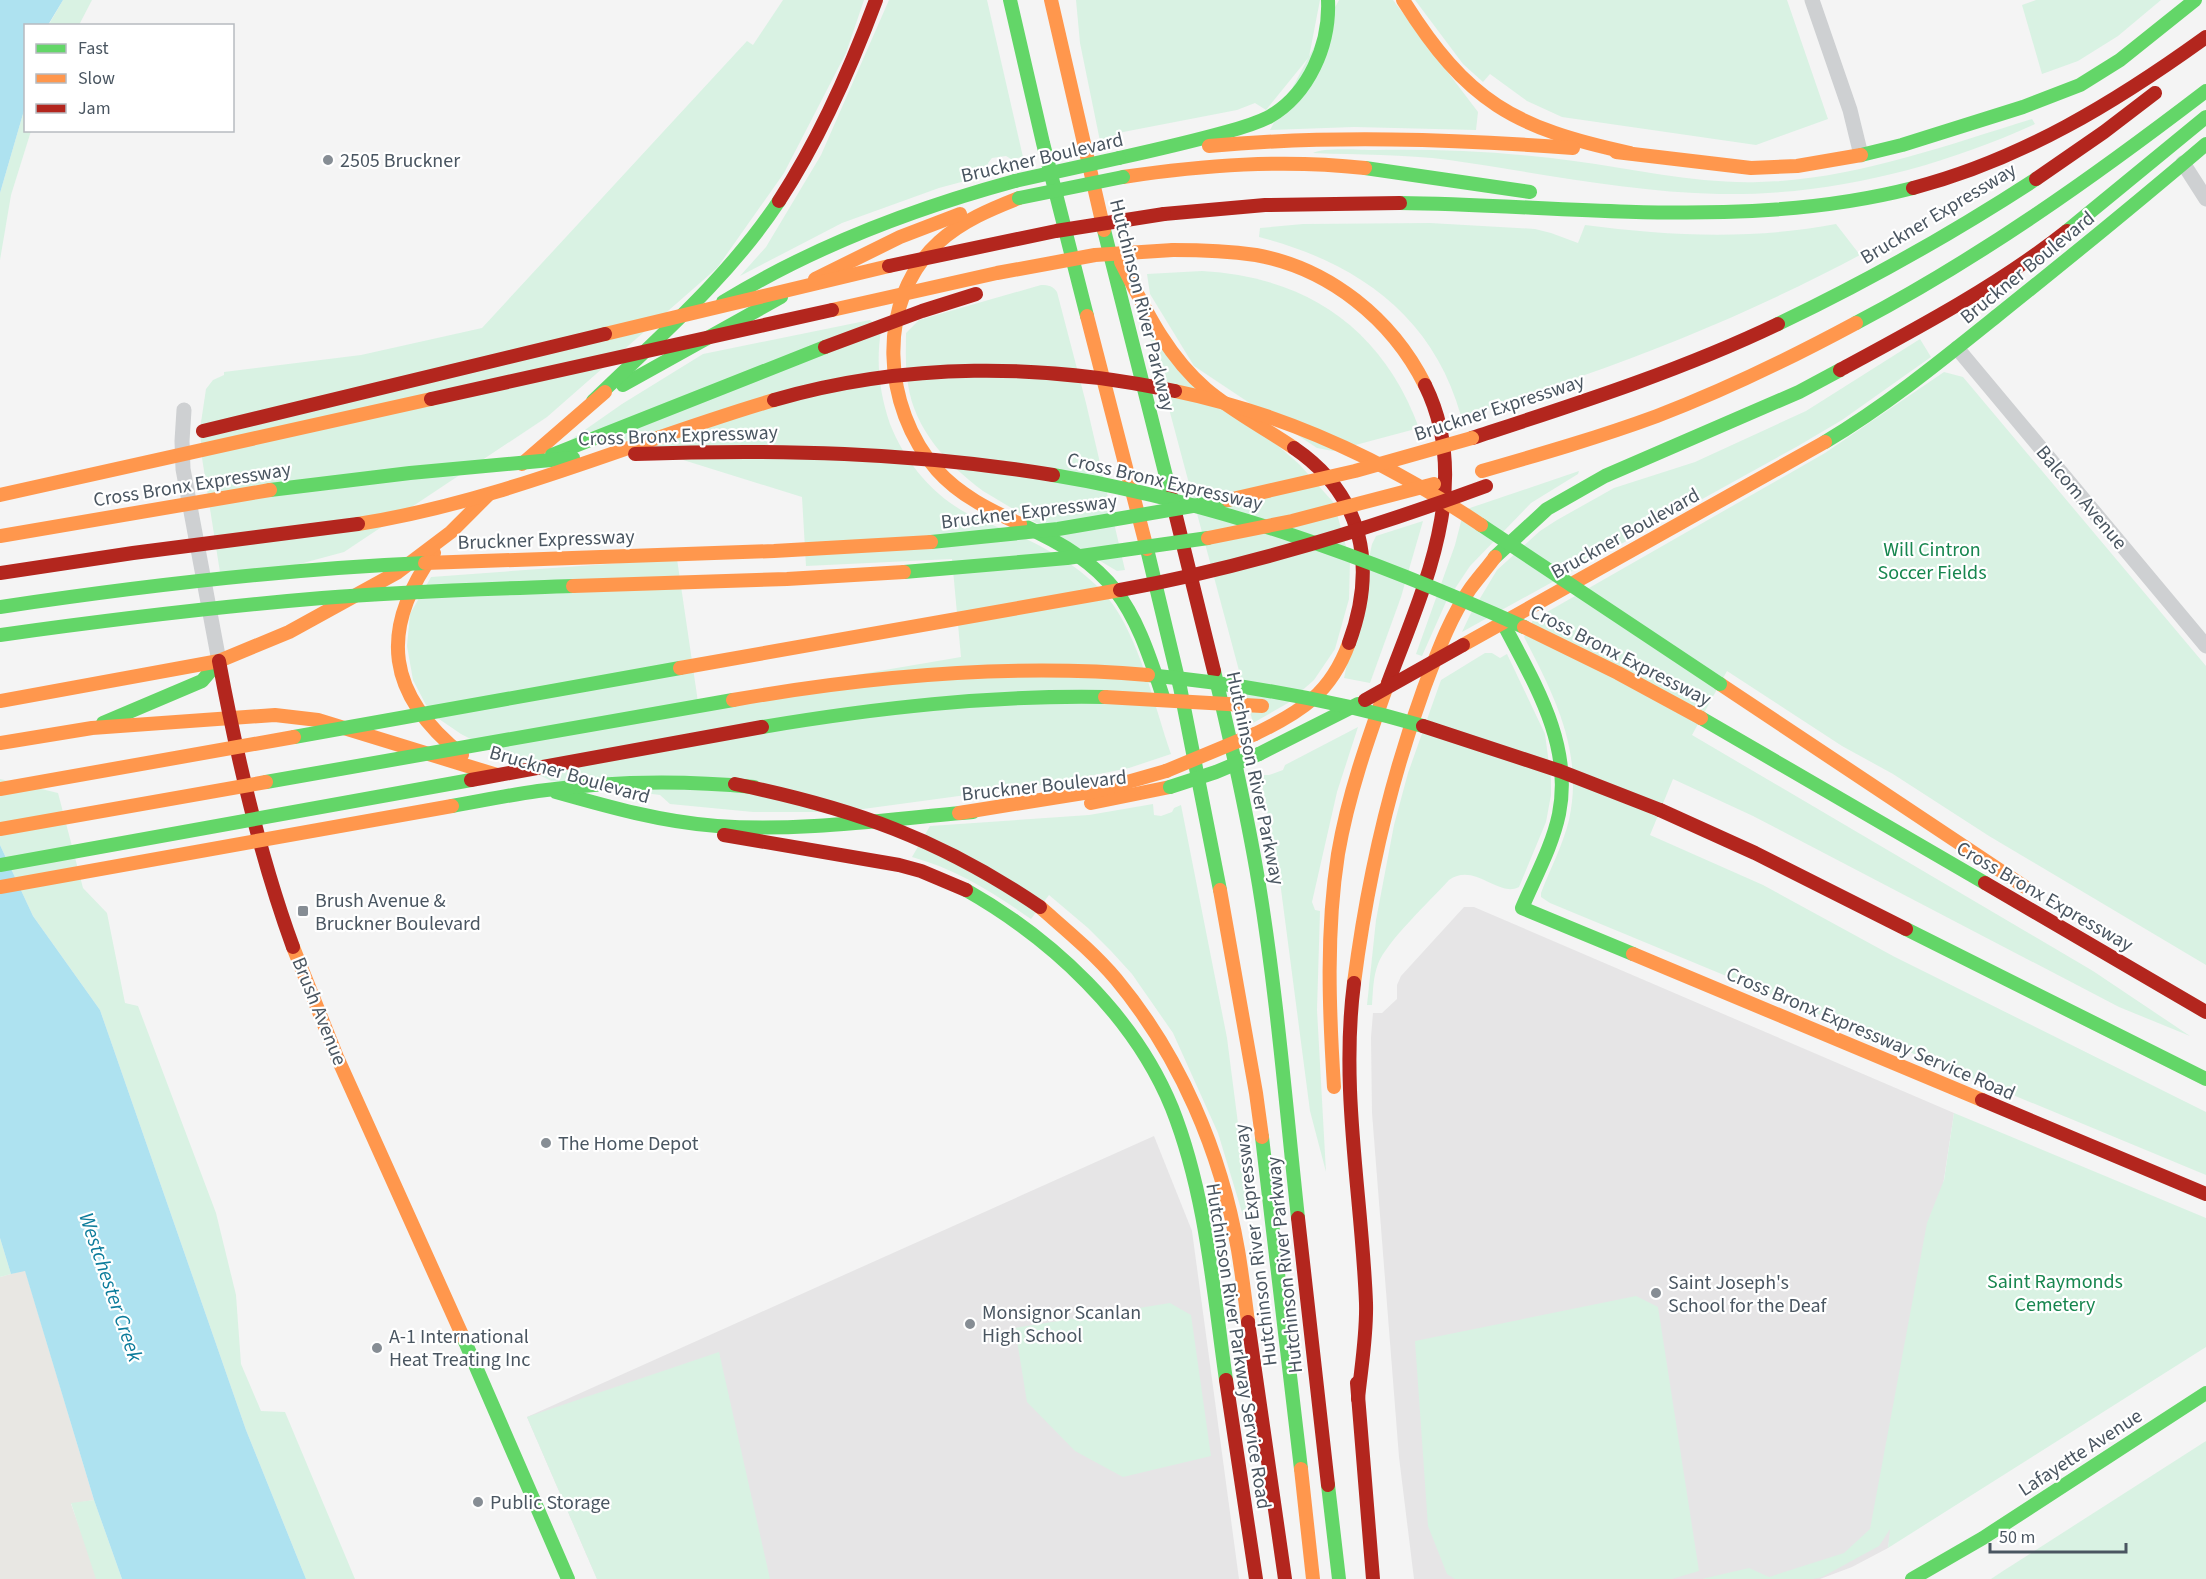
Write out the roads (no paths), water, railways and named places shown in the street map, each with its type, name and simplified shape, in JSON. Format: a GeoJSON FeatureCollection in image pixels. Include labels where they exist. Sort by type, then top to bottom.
{"type":"FeatureCollection","features":[{"type":"Feature","properties":{"kind":"main road"},"geometry":{"type":"LineString","coordinates":[[593,402],[726,270],[751,240],[789,184],[825,120],[846,76],[876,0]]}},
{"type":"Feature","properties":{"kind":"main road"},"geometry":{"type":"LineString","coordinates":[[1010,0],[1043,143],[1164,616],[1209,838]]}},
{"type":"Feature","properties":{"kind":"main road","name":"Hutchinson River Parkway"},"geometry":{"type":"LineString","coordinates":[[1051,0],[1103,230],[1202,619],[1240,785],[1258,882],[1268,949],[1339,1579]]}},
{"type":"Feature","properties":{"kind":"main road"},"geometry":{"type":"LineString","coordinates":[[1119,158],[1241,128],[1264,119],[1285,105],[1301,87],[1319,58],[1328,27],[1329,0]]}},
{"type":"Feature","properties":{"kind":"main road"},"geometry":{"type":"LineString","coordinates":[[1403,0],[1442,56],[1468,84],[1492,104],[1538,128],[1630,153]]}},
{"type":"Feature","properties":{"kind":"main road","name":"Bruckner Boulevard"},"geometry":{"type":"LineString","coordinates":[[0,701],[219,661],[314,620],[398,572],[451,532],[505,480],[593,402],[704,314],[780,269],[834,242],[901,216],[1015,181],[1119,158],[1258,141],[1366,137],[1498,142],[1630,153],[1714,165],[1756,168],[1791,166],[1861,156],[2035,104],[2068,91],[2122,59],[2195,0]]}},
{"type":"Feature","properties":{"kind":"main road"},"geometry":{"type":"LineString","coordinates":[[1067,5],[1065,43],[1068,74]]}},
{"type":"Feature","properties":{"kind":"main road"},"geometry":{"type":"LineString","coordinates":[[172,439],[355,393],[836,279],[1053,232],[1164,214],[1277,204],[1343,202],[1747,213],[1813,208],[1880,196],[1976,169],[2037,143],[2077,122],[2152,76],[2206,37]]}},
{"type":"Feature","properties":{"kind":"main road"},"geometry":{"type":"LineString","coordinates":[[2179,72],[2206,50]]}},
{"type":"Feature","properties":{"kind":"main road","name":"Bruckner Expressway"},"geometry":{"type":"LineString","coordinates":[[0,607],[169,584],[372,566],[834,547],[1010,534],[1131,518],[1262,494],[1472,438],[1669,372],[1730,345],[1832,297],[1940,237],[2026,184],[2109,128],[2163,87]]}},
{"type":"Feature","properties":{"kind":"main road"},"geometry":{"type":"LineString","coordinates":[[0,789],[1140,586],[1324,540],[1408,514],[1495,482],[1659,415],[1821,341],[1927,284],[2067,193],[2206,91]]}},
{"type":"Feature","properties":{"kind":"main road"},"geometry":{"type":"LineString","coordinates":[[1358,1399],[1366,1305],[1354,1166],[1350,1051],[1353,988],[1362,918],[1384,814],[1406,737],[1440,644],[1469,590],[1489,563],[1516,535],[1561,500],[1605,476],[1799,392],[1917,330],[2046,246],[2206,117]]}},
{"type":"Feature","properties":{"kind":"main road","name":"Bruckner Boulevard"},"geometry":{"type":"LineString","coordinates":[[0,743],[92,728],[275,715],[318,720],[646,817],[700,824],[765,826],[857,822],[1088,804],[1170,787],[1216,772],[1259,754],[1365,700],[1824,443],[1882,406],[1958,348],[2119,218],[2206,144]]}},
{"type":"Feature","properties":{"kind":"main road"},"geometry":{"type":"LineString","coordinates":[[593,402],[771,302],[878,248],[947,219],[1019,198],[1123,177],[1229,165],[1316,164],[1432,176],[1579,200],[1679,212]]}},
{"type":"Feature","properties":{"kind":"main road"},"geometry":{"type":"LineString","coordinates":[[1019,198],[978,216],[949,233],[931,248],[910,275],[898,311],[893,348],[893,370],[898,402],[905,423],[920,448],[929,461],[954,485],[981,504],[1064,544],[1106,577],[1121,596],[1134,619],[1151,661],[1169,717]]}},
{"type":"Feature","properties":{"kind":"main road"},"geometry":{"type":"LineString","coordinates":[[959,813],[1096,791],[1166,771],[1255,734],[1310,703],[1327,684],[1345,652],[1358,619],[1363,585],[1360,547],[1354,523],[1338,489],[1315,464],[1226,404],[1189,373],[1163,339],[1103,230]]}},
{"type":"Feature","properties":{"kind":"main road"},"geometry":{"type":"LineString","coordinates":[[1006,285],[1091,264],[1173,250]]}},
{"type":"Feature","properties":{"kind":"main road"},"geometry":{"type":"LineString","coordinates":[[0,495],[997,273],[1095,255],[1173,250],[1225,250],[1256,254],[1299,268],[1343,291],[1382,323],[1412,360],[1432,401],[1443,443],[1446,484],[1437,544],[1363,756],[1339,854],[1331,906],[1328,977],[1335,1105]]}},
{"type":"Feature","properties":{"kind":"main road"},"geometry":{"type":"LineString","coordinates":[[299,532],[392,511],[459,489],[617,431],[877,326],[989,290]]}},
{"type":"Feature","properties":{"kind":"main road"},"geometry":{"type":"LineString","coordinates":[[0,573],[133,552],[401,517],[483,497],[730,413],[795,394],[845,383],[964,370],[1030,371],[1099,376],[1184,392],[1250,409],[1315,433],[1378,462],[1452,504],[2037,896]]}},
{"type":"Feature","properties":{"kind":"main road"},"geometry":{"type":"LineString","coordinates":[[0,635],[134,616],[344,596],[867,575],[1034,561],[1168,544],[1314,516],[1472,474],[1583,441],[1659,415]]}},
{"type":"Feature","properties":{"kind":"main road","name":"Cross Bronx Expressway"},"geometry":{"type":"LineString","coordinates":[[0,536],[298,486],[400,473],[619,454],[724,451],[841,453],[931,458],[1018,469],[1127,489],[1224,513],[1311,540],[1444,590],[1595,661],[1701,718],[2206,1010]]}},
{"type":"Feature","properties":{"kind":"main road"},"geometry":{"type":"LineString","coordinates":[[0,482],[57,468]]}},
{"type":"Feature","properties":{"kind":"main road"},"geometry":{"type":"LineString","coordinates":[[451,532],[423,569],[400,616],[398,636],[401,670],[410,699],[433,730],[460,754],[506,777]]}},
{"type":"Feature","properties":{"kind":"main road","name":"Cross Bronx Expressway Service Road"},"geometry":{"type":"LineString","coordinates":[[1503,623],[1551,718],[1562,766],[1562,791],[1557,823],[1522,908],[2206,1194]]}},
{"type":"Feature","properties":{"kind":"main road"},"geometry":{"type":"LineString","coordinates":[[92,728],[126,711],[201,681],[219,661]]}},
{"type":"Feature","properties":{"kind":"main road","name":"Brush Avenue"},"geometry":{"type":"LineString","coordinates":[[219,661],[242,776],[292,944],[336,1052],[568,1579]]}},
{"type":"Feature","properties":{"kind":"main road"},"geometry":{"type":"LineString","coordinates":[[0,829],[776,692],[877,678],[967,672],[1080,672],[1150,676],[1247,687],[1376,715],[1536,763],[1660,810],[1755,853],[2206,1079]]}},
{"type":"Feature","properties":{"kind":"main road"},"geometry":{"type":"LineString","coordinates":[[0,865],[765,727],[863,711],[952,701],[1029,697],[1129,698],[1267,707],[1406,731],[1536,763]]}},
{"type":"Feature","properties":{"kind":"main road"},"geometry":{"type":"LineString","coordinates":[[1177,739],[1209,838]]}},
{"type":"Feature","properties":{"kind":"main road"},"geometry":{"type":"LineString","coordinates":[[435,787],[550,776],[644,773],[754,787],[854,812],[921,837],[987,871],[1040,906],[1074,934],[1139,1006],[1174,1063],[1213,1152],[1238,1249],[1285,1579]]}},
{"type":"Feature","properties":{"kind":"main road"},"geometry":{"type":"LineString","coordinates":[[0,887],[538,791],[598,784],[655,782],[711,783],[754,787]]}},
{"type":"Feature","properties":{"kind":"main road","name":"Hutchinson River Parkway Service Road"},"geometry":{"type":"LineString","coordinates":[[646,817],[747,840],[894,864],[919,870],[953,883],[994,906],[1044,943],[1079,976],[1120,1022],[1146,1056],[1167,1096],[1182,1135],[1197,1192],[1204,1223],[1256,1579]]}},
{"type":"Feature","properties":{"kind":"main road","name":"Hutchinson River Expressway"},"geometry":{"type":"LineString","coordinates":[[1209,838],[1241,1003],[1265,1155],[1313,1579]]}},
{"type":"Feature","properties":{"kind":"main road"},"geometry":{"type":"LineString","coordinates":[[2057,909],[2206,1010]]}},
{"type":"Feature","properties":{"kind":"main road"},"geometry":{"type":"LineString","coordinates":[[1352,1317],[1373,1579]]}},
{"type":"Feature","properties":{"kind":"main road","name":"Lafayette Avenue"},"geometry":{"type":"LineString","coordinates":[[1912,1579],[1983,1538],[2206,1393]]}},
{"type":"Feature","properties":{"kind":"street"},"geometry":{"type":"LineString","coordinates":[[1812,0],[1852,116],[1861,156]]}},
{"type":"Feature","properties":{"kind":"street"},"geometry":{"type":"LineString","coordinates":[[2183,163],[2206,199]]}},
{"type":"Feature","properties":{"kind":"street","name":"Balcom Avenue"},"geometry":{"type":"LineString","coordinates":[[1958,348],[2206,646]]}},
{"type":"Feature","properties":{"kind":"street","name":"Brush Avenue"},"geometry":{"type":"LineString","coordinates":[[184,410],[183,469],[219,661]]}},
{"type":"Feature","properties":{"kind":"water"},"geometry":{"type":"Polygon","coordinates":[[[0,0],[63,0],[49,24],[24,24],[24,110],[0,193],[0,0]]]}},
{"type":"Feature","properties":{"kind":"water","name":"Westchester Creek"},"geometry":{"type":"Polygon","coordinates":[[[0,845],[33,916],[100,1010],[246,1430],[306,1579],[122,1579],[94,1500],[25,1271],[11,1274],[0,1238],[0,845]]]}},
{"type":"Feature","properties":{"kind":"place","name":"2505 Bruckner"},"geometry":{"type":"Point","coordinates":[328,160]}},
{"type":"Feature","properties":{"kind":"place","name":"Brush Avenue & Bruckner Boulevard"},"geometry":{"type":"Point","coordinates":[303,911]}},
{"type":"Feature","properties":{"kind":"place","name":"The Home Depot"},"geometry":{"type":"Point","coordinates":[546,1143]}},
{"type":"Feature","properties":{"kind":"place","name":"Saint Joseph's School for the Deaf"},"geometry":{"type":"Point","coordinates":[1656,1293]}},
{"type":"Feature","properties":{"kind":"place","name":"Monsignor Scanlan High School"},"geometry":{"type":"Point","coordinates":[970,1324]}},
{"type":"Feature","properties":{"kind":"place","name":"A-1 International Heat Treating Inc"},"geometry":{"type":"Point","coordinates":[377,1348]}},
{"type":"Feature","properties":{"kind":"place","name":"Public Storage"},"geometry":{"type":"Point","coordinates":[478,1502]}},
{"type":"Feature","properties":{"kind":"park label","name":"Will Cintron Soccer Fields"},"geometry":{"type":"Point","coordinates":[1932,560]}},
{"type":"Feature","properties":{"kind":"park label","name":"Saint Raymonds Cemetery"},"geometry":{"type":"Point","coordinates":[2055,1292]}}]}
